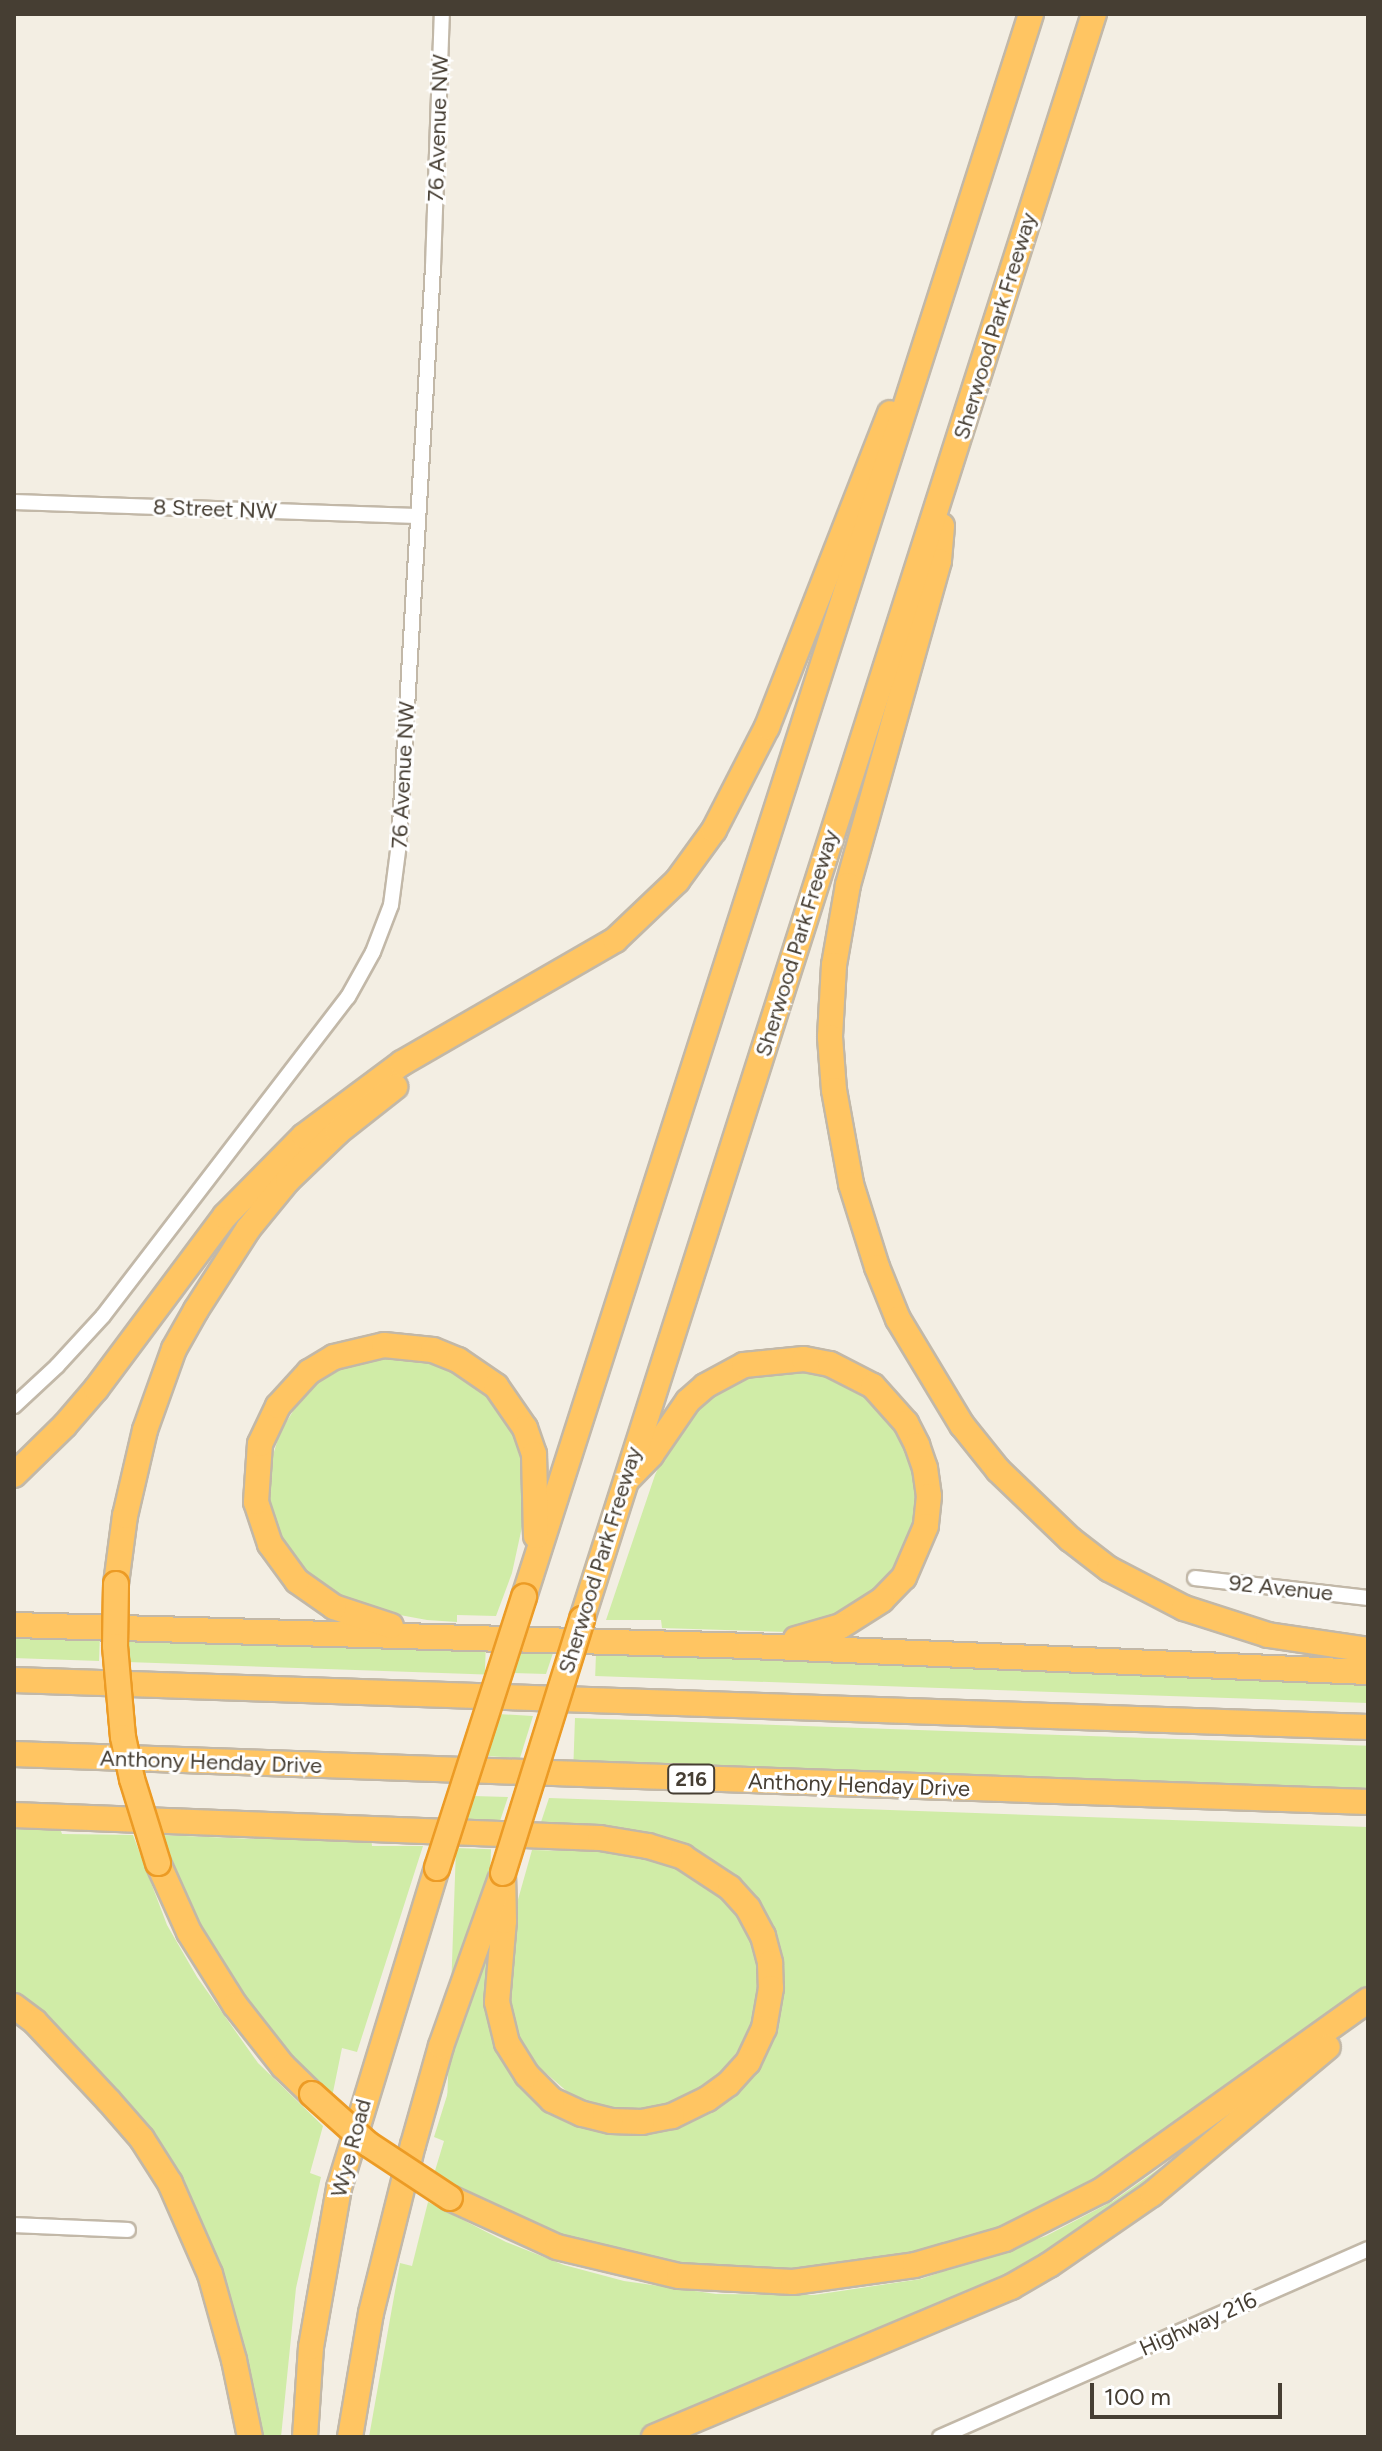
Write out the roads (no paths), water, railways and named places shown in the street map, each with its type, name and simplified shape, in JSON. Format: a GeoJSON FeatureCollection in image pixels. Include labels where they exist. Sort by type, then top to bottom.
{"type":"FeatureCollection","features":[{"type":"Feature","properties":{"kind":"highway"},"geometry":{"type":"LineString","coordinates":[[537,1561],[1031,14]]}},
{"type":"Feature","properties":{"kind":"highway","name":"Sherwood Park Freeway"},"geometry":{"type":"LineString","coordinates":[[503,1873],[622,1484],[715,1211],[812,889],[947,480],[1094,14]]}},
{"type":"Feature","properties":{"kind":"highway"},"geometry":{"type":"LineString","coordinates":[[14,1475],[65,1425],[96,1389],[200,1246],[273,1163],[327,1117],[402,1063],[615,940],[647,913],[677,881],[714,830],[767,727],[885,420],[912,386]]}},
{"type":"Feature","properties":{"kind":"highway"},"geometry":{"type":"LineString","coordinates":[[947,480],[939,561],[848,885],[834,965],[830,1037],[834,1090],[851,1184],[871,1253],[898,1319],[962,1425],[998,1470],[1070,1539],[1109,1569],[1184,1608],[1268,1635],[1368,1650]]}},
{"type":"Feature","properties":{"kind":"highway"},"geometry":{"type":"LineString","coordinates":[[538,987],[431,1060],[338,1132],[288,1180],[239,1241],[196,1310],[160,1386],[135,1467],[116,1584],[115,1646],[123,1737],[132,1779],[158,1863],[189,1932],[235,2005],[283,2066],[368,2144],[450,2198],[557,2247],[679,2276],[793,2282],[915,2265],[1005,2239],[1102,2190],[1368,2000]]}},
{"type":"Feature","properties":{"kind":"highway"},"geometry":{"type":"LineString","coordinates":[[419,1636],[352,1615],[314,1596],[297,1581],[270,1544],[256,1502],[260,1444],[278,1406],[309,1372],[334,1357],[357,1349],[408,1345],[458,1360],[496,1386],[525,1428],[534,1454],[537,1561]]}},
{"type":"Feature","properties":{"kind":"highway"},"geometry":{"type":"LineString","coordinates":[[622,1484],[651,1455],[688,1401],[705,1386],[744,1365],[782,1359],[830,1364],[873,1386],[892,1405],[917,1445],[925,1468],[929,1496],[926,1526],[904,1577],[863,1615],[841,1626],[818,1635],[750,1646]]}},
{"type":"Feature","properties":{"kind":"highway","name":"Wye Road"},"geometry":{"type":"LineString","coordinates":[[305,2437],[320,2285],[339,2188],[437,1868],[537,1561]]}},
{"type":"Feature","properties":{"kind":"highway"},"geometry":{"type":"LineString","coordinates":[[14,1625],[750,1646],[1368,1672]]}},
{"type":"Feature","properties":{"kind":"highway"},"geometry":{"type":"LineString","coordinates":[[14,1680],[1368,1727]]}},
{"type":"Feature","properties":{"kind":"highway","name":"Anthony Henday Drive"},"geometry":{"type":"LineString","coordinates":[[14,1754],[1368,1802]]}},
{"type":"Feature","properties":{"kind":"highway"},"geometry":{"type":"LineString","coordinates":[[14,1815],[600,1838],[648,1846],[683,1857],[730,1888],[748,1908],[763,1936],[770,1963],[771,1988],[764,2028],[748,2062],[728,2084],[707,2099],[672,2116],[657,2119],[611,2121],[582,2114],[552,2100],[527,2075],[507,2043],[497,2002],[504,1921],[503,1873]]}},
{"type":"Feature","properties":{"kind":"highway"},"geometry":{"type":"LineString","coordinates":[[350,2437],[371,2313],[413,2145],[441,2046],[503,1873]]}},
{"type":"Feature","properties":{"kind":"highway"},"geometry":{"type":"LineString","coordinates":[[14,2006],[35,2022],[109,2101],[142,2139],[170,2183],[210,2274],[234,2360],[250,2437]]}},
{"type":"Feature","properties":{"kind":"highway"},"geometry":{"type":"LineString","coordinates":[[654,2437],[1011,2287],[1049,2265],[1152,2194],[1368,2014]]}},
{"type":"Feature","properties":{"kind":"street","name":"76 Avenue NW"},"geometry":{"type":"LineString","coordinates":[[14,1406],[57,1366],[103,1316],[348,997],[373,952],[391,905],[396,878],[433,267],[442,14]]}},
{"type":"Feature","properties":{"kind":"street","name":"8 Street NW"},"geometry":{"type":"LineString","coordinates":[[14,502],[417,516]]}},
{"type":"Feature","properties":{"kind":"street","name":"92 Avenue"},"geometry":{"type":"LineString","coordinates":[[1195,1578],[1368,1598]]}},
{"type":"Feature","properties":{"kind":"street"},"geometry":{"type":"LineString","coordinates":[[14,2225],[128,2230]]}},
{"type":"Feature","properties":{"kind":"street","name":"Highway 216"},"geometry":{"type":"LineString","coordinates":[[940,2437],[1368,2249]]}}]}
